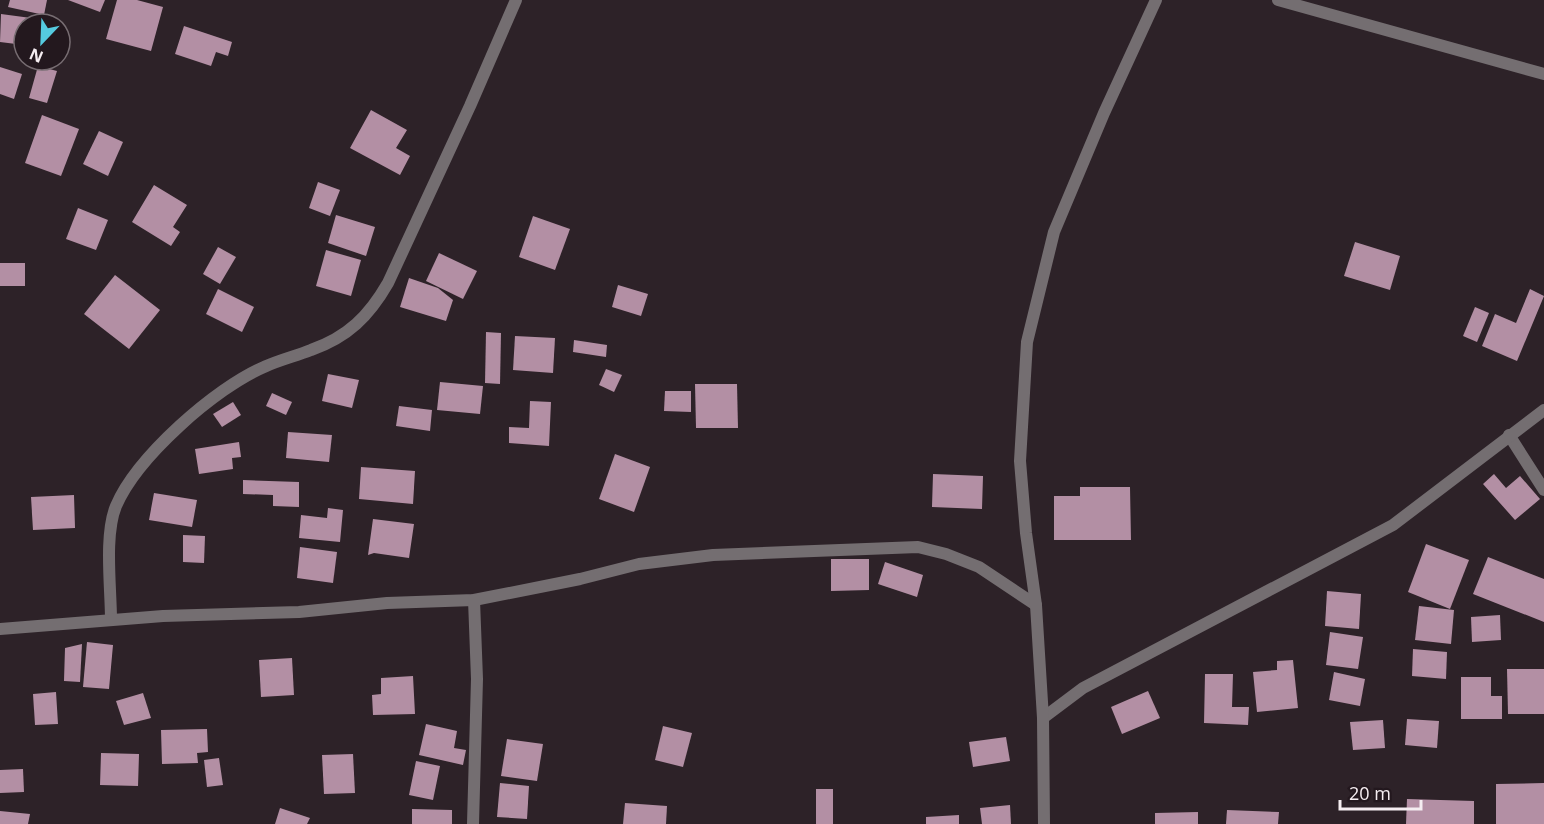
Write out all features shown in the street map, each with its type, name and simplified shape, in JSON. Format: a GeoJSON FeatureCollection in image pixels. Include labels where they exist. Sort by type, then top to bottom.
{"type":"FeatureCollection","features":[{"type":"Feature","properties":{"kind":"street"},"geometry":{"type":"LineString","coordinates":[[111,620],[110,532],[116,507],[130,483],[155,452],[207,401],[263,367],[314,349],[344,334],[375,306],[388,283],[470,106],[516,0]]}},
{"type":"Feature","properties":{"kind":"street"},"geometry":{"type":"LineString","coordinates":[[1044,824],[1043,718],[1036,605],[1026,533],[1020,461],[1028,342],[1054,232],[1104,112],[1156,0]]}},
{"type":"Feature","properties":{"kind":"street"},"geometry":{"type":"LineString","coordinates":[[1278,0],[1544,74]]}},
{"type":"Feature","properties":{"kind":"street"},"geometry":{"type":"LineString","coordinates":[[1043,718],[1083,688],[1394,525],[1544,410]]}},
{"type":"Feature","properties":{"kind":"street"},"geometry":{"type":"LineString","coordinates":[[1509,435],[1544,490]]}},
{"type":"Feature","properties":{"kind":"street"},"geometry":{"type":"LineString","coordinates":[[0,629],[163,616],[299,612],[387,603],[474,600],[570,581],[639,564],[713,555],[918,547],[946,554],[979,567],[1036,605]]}},
{"type":"Feature","properties":{"kind":"street"},"geometry":{"type":"LineString","coordinates":[[473,824],[477,680],[474,600]]}},
{"type":"Feature","properties":{"kind":"building"},"geometry":{"type":"Polygon","coordinates":[[[10,0],[47,0],[45,12],[30,12],[8,7],[10,0]]]}},
{"type":"Feature","properties":{"kind":"building"},"geometry":{"type":"Polygon","coordinates":[[[68,0],[105,0],[100,12],[68,0]]]}},
{"type":"Feature","properties":{"kind":"building"},"geometry":{"type":"Polygon","coordinates":[[[117,0],[137,0],[163,7],[151,51],[106,39],[117,0]]]}},
{"type":"Feature","properties":{"kind":"building"},"geometry":{"type":"Polygon","coordinates":[[[1,14],[12,15],[12,44],[0,42],[1,14]]]}},
{"type":"Feature","properties":{"kind":"building"},"geometry":{"type":"Polygon","coordinates":[[[184,26],[232,42],[228,56],[216,52],[211,66],[175,54],[184,26]]]}},
{"type":"Feature","properties":{"kind":"building"},"geometry":{"type":"Polygon","coordinates":[[[0,67],[22,74],[14,99],[0,94],[0,67]]]}},
{"type":"Feature","properties":{"kind":"building"},"geometry":{"type":"Polygon","coordinates":[[[36,72],[57,72],[47,103],[29,98],[36,72]]]}},
{"type":"Feature","properties":{"kind":"building"},"geometry":{"type":"Polygon","coordinates":[[[371,110],[407,130],[396,148],[410,156],[400,175],[350,148],[371,110]]]}},
{"type":"Feature","properties":{"kind":"building"},"geometry":{"type":"Polygon","coordinates":[[[42,115],[79,129],[61,176],[25,163],[42,115]]]}},
{"type":"Feature","properties":{"kind":"building"},"geometry":{"type":"Polygon","coordinates":[[[99,131],[123,142],[108,176],[83,164],[99,131]]]}},
{"type":"Feature","properties":{"kind":"building"},"geometry":{"type":"Polygon","coordinates":[[[318,182],[340,190],[330,216],[309,208],[318,182]]]}},
{"type":"Feature","properties":{"kind":"building"},"geometry":{"type":"Polygon","coordinates":[[[154,185],[187,205],[173,227],[180,232],[171,246],[132,222],[154,185]]]}},
{"type":"Feature","properties":{"kind":"building"},"geometry":{"type":"Polygon","coordinates":[[[78,208],[108,220],[96,250],[66,239],[78,208]]]}},
{"type":"Feature","properties":{"kind":"building"},"geometry":{"type":"Polygon","coordinates":[[[336,215],[375,227],[366,256],[328,243],[336,215]]]}},
{"type":"Feature","properties":{"kind":"building"},"geometry":{"type":"Polygon","coordinates":[[[533,216],[570,229],[555,270],[519,257],[533,216]]]}},
{"type":"Feature","properties":{"kind":"building"},"geometry":{"type":"Polygon","coordinates":[[[1355,242],[1400,256],[1390,290],[1344,276],[1355,242]]]}},
{"type":"Feature","properties":{"kind":"building"},"geometry":{"type":"Polygon","coordinates":[[[218,247],[236,257],[220,284],[203,274],[218,247]]]}},
{"type":"Feature","properties":{"kind":"building"},"geometry":{"type":"Polygon","coordinates":[[[326,250],[361,260],[351,296],[316,286],[326,250]]]}},
{"type":"Feature","properties":{"kind":"building"},"geometry":{"type":"Polygon","coordinates":[[[439,253],[477,271],[463,299],[426,281],[439,253]]]}},
{"type":"Feature","properties":{"kind":"building"},"geometry":{"type":"Polygon","coordinates":[[[0,263],[25,263],[25,286],[0,286],[0,263]]]}},
{"type":"Feature","properties":{"kind":"building"},"geometry":{"type":"Polygon","coordinates":[[[115,275],[160,310],[129,349],[84,314],[115,275]]]}},
{"type":"Feature","properties":{"kind":"building"},"geometry":{"type":"Polygon","coordinates":[[[409,278],[438,288],[453,300],[446,321],[400,307],[409,278]]]}},
{"type":"Feature","properties":{"kind":"building"},"geometry":{"type":"Polygon","coordinates":[[[618,285],[648,294],[641,316],[612,307],[618,285]]]}},
{"type":"Feature","properties":{"kind":"building"},"geometry":{"type":"Polygon","coordinates":[[[218,289],[254,307],[242,332],[206,314],[218,289]]]}},
{"type":"Feature","properties":{"kind":"building"},"geometry":{"type":"Polygon","coordinates":[[[1530,289],[1544,296],[1517,361],[1482,346],[1495,314],[1516,323],[1530,289]]]}},
{"type":"Feature","properties":{"kind":"building"},"geometry":{"type":"Polygon","coordinates":[[[1475,307],[1489,313],[1477,342],[1463,336],[1475,307]]]}},
{"type":"Feature","properties":{"kind":"building"},"geometry":{"type":"Polygon","coordinates":[[[486,332],[501,333],[500,384],[485,383],[486,332]]]}},
{"type":"Feature","properties":{"kind":"building"},"geometry":{"type":"Polygon","coordinates":[[[515,336],[555,338],[553,373],[513,370],[515,336]]]}},
{"type":"Feature","properties":{"kind":"building"},"geometry":{"type":"Polygon","coordinates":[[[574,340],[607,345],[606,357],[573,352],[574,340]]]}},
{"type":"Feature","properties":{"kind":"building"},"geometry":{"type":"Polygon","coordinates":[[[606,369],[622,375],[614,392],[599,385],[606,369]]]}},
{"type":"Feature","properties":{"kind":"building"},"geometry":{"type":"Polygon","coordinates":[[[328,374],[359,380],[352,408],[322,401],[328,374]]]}},
{"type":"Feature","properties":{"kind":"building"},"geometry":{"type":"Polygon","coordinates":[[[440,382],[483,386],[480,414],[437,410],[440,382]]]}},
{"type":"Feature","properties":{"kind":"building"},"geometry":{"type":"Polygon","coordinates":[[[695,384],[737,384],[738,428],[696,428],[695,384]]]}},
{"type":"Feature","properties":{"kind":"building"},"geometry":{"type":"Polygon","coordinates":[[[665,391],[691,391],[691,412],[664,411],[665,391]]]}},
{"type":"Feature","properties":{"kind":"building"},"geometry":{"type":"Polygon","coordinates":[[[272,393],[292,402],[286,415],[266,406],[272,393]]]}},
{"type":"Feature","properties":{"kind":"building"},"geometry":{"type":"Polygon","coordinates":[[[530,401],[551,402],[549,446],[509,443],[509,427],[529,428],[530,401]]]}},
{"type":"Feature","properties":{"kind":"building"},"geometry":{"type":"Polygon","coordinates":[[[233,402],[241,415],[222,427],[213,414],[233,402]]]}},
{"type":"Feature","properties":{"kind":"building"},"geometry":{"type":"Polygon","coordinates":[[[399,406],[432,410],[430,431],[396,426],[399,406]]]}},
{"type":"Feature","properties":{"kind":"building"},"geometry":{"type":"Polygon","coordinates":[[[288,432],[332,435],[329,462],[286,458],[288,432]]]}},
{"type":"Feature","properties":{"kind":"building"},"geometry":{"type":"Polygon","coordinates":[[[239,442],[241,457],[232,458],[233,469],[199,474],[195,449],[239,442]]]}},
{"type":"Feature","properties":{"kind":"building"},"geometry":{"type":"Polygon","coordinates":[[[615,454],[650,467],[634,512],[599,499],[615,454]]]}},
{"type":"Feature","properties":{"kind":"building"},"geometry":{"type":"Polygon","coordinates":[[[361,467],[415,471],[413,504],[359,499],[361,467]]]}},
{"type":"Feature","properties":{"kind":"building"},"geometry":{"type":"Polygon","coordinates":[[[933,474],[983,476],[982,509],[932,507],[933,474]]]}},
{"type":"Feature","properties":{"kind":"building"},"geometry":{"type":"Polygon","coordinates":[[[1494,474],[1506,488],[1520,476],[1540,499],[1515,520],[1483,484],[1494,474]]]}},
{"type":"Feature","properties":{"kind":"building"},"geometry":{"type":"Polygon","coordinates":[[[243,480],[299,482],[299,507],[273,506],[273,495],[243,494],[243,480]]]}},
{"type":"Feature","properties":{"kind":"building"},"geometry":{"type":"Polygon","coordinates":[[[1080,487],[1130,487],[1131,540],[1054,540],[1054,496],[1080,496],[1080,487]]]}},
{"type":"Feature","properties":{"kind":"building"},"geometry":{"type":"Polygon","coordinates":[[[154,493],[197,500],[192,527],[149,520],[154,493]]]}},
{"type":"Feature","properties":{"kind":"building"},"geometry":{"type":"Polygon","coordinates":[[[74,495],[75,528],[33,530],[31,497],[74,495]]]}},
{"type":"Feature","properties":{"kind":"building"},"geometry":{"type":"Polygon","coordinates":[[[328,508],[343,510],[340,542],[299,538],[301,515],[327,518],[328,508]]]}},
{"type":"Feature","properties":{"kind":"building"},"geometry":{"type":"Polygon","coordinates":[[[373,519],[414,524],[409,558],[374,553],[368,555],[373,519]]]}},
{"type":"Feature","properties":{"kind":"building"},"geometry":{"type":"Polygon","coordinates":[[[183,535],[205,536],[204,563],[183,562],[183,535]]]}},
{"type":"Feature","properties":{"kind":"building"},"geometry":{"type":"Polygon","coordinates":[[[1426,544],[1469,560],[1450,609],[1408,592],[1426,544]]]}},
{"type":"Feature","properties":{"kind":"building"},"geometry":{"type":"Polygon","coordinates":[[[300,547],[337,552],[333,583],[297,578],[300,547]]]}},
{"type":"Feature","properties":{"kind":"building"},"geometry":{"type":"Polygon","coordinates":[[[1488,557],[1544,579],[1544,622],[1473,594],[1488,557]]]}},
{"type":"Feature","properties":{"kind":"building"},"geometry":{"type":"Polygon","coordinates":[[[831,559],[869,559],[869,590],[831,591],[831,559]]]}},
{"type":"Feature","properties":{"kind":"building"},"geometry":{"type":"Polygon","coordinates":[[[885,562],[923,575],[917,597],[878,584],[885,562]]]}},
{"type":"Feature","properties":{"kind":"building"},"geometry":{"type":"Polygon","coordinates":[[[1327,591],[1361,594],[1359,629],[1325,626],[1327,591]]]}},
{"type":"Feature","properties":{"kind":"building"},"geometry":{"type":"Polygon","coordinates":[[[1419,606],[1454,610],[1451,644],[1415,640],[1419,606]]]}},
{"type":"Feature","properties":{"kind":"building"},"geometry":{"type":"Polygon","coordinates":[[[1500,615],[1501,640],[1472,642],[1471,617],[1500,615]]]}},
{"type":"Feature","properties":{"kind":"building"},"geometry":{"type":"Polygon","coordinates":[[[1330,632],[1363,637],[1358,669],[1326,665],[1330,632]]]}},
{"type":"Feature","properties":{"kind":"building"},"geometry":{"type":"Polygon","coordinates":[[[87,642],[113,645],[109,689],[83,687],[87,642]]]}},
{"type":"Feature","properties":{"kind":"building"},"geometry":{"type":"Polygon","coordinates":[[[82,644],[80,682],[64,681],[65,648],[82,644]]]}},
{"type":"Feature","properties":{"kind":"building"},"geometry":{"type":"Polygon","coordinates":[[[1413,649],[1447,652],[1446,679],[1412,676],[1413,649]]]}},
{"type":"Feature","properties":{"kind":"building"},"geometry":{"type":"Polygon","coordinates":[[[292,658],[294,695],[261,697],[259,660],[292,658]]]}},
{"type":"Feature","properties":{"kind":"building"},"geometry":{"type":"Polygon","coordinates":[[[1293,660],[1298,708],[1257,712],[1253,672],[1277,670],[1277,661],[1293,660]]]}},
{"type":"Feature","properties":{"kind":"building"},"geometry":{"type":"Polygon","coordinates":[[[1507,669],[1544,669],[1544,714],[1508,714],[1507,669]]]}},
{"type":"Feature","properties":{"kind":"building"},"geometry":{"type":"Polygon","coordinates":[[[1334,672],[1365,679],[1360,706],[1329,700],[1334,672]]]}},
{"type":"Feature","properties":{"kind":"building"},"geometry":{"type":"Polygon","coordinates":[[[1205,674],[1233,674],[1232,707],[1249,707],[1248,725],[1204,723],[1205,674]]]}},
{"type":"Feature","properties":{"kind":"building"},"geometry":{"type":"Polygon","coordinates":[[[413,676],[415,714],[373,715],[372,695],[381,694],[381,678],[413,676]]]}},
{"type":"Feature","properties":{"kind":"building"},"geometry":{"type":"Polygon","coordinates":[[[1461,677],[1491,677],[1491,696],[1502,696],[1502,719],[1461,719],[1461,677]]]}},
{"type":"Feature","properties":{"kind":"building"},"geometry":{"type":"Polygon","coordinates":[[[1148,691],[1160,718],[1122,734],[1111,707],[1148,691]]]}},
{"type":"Feature","properties":{"kind":"building"},"geometry":{"type":"Polygon","coordinates":[[[56,692],[58,724],[35,725],[33,694],[56,692]]]}},
{"type":"Feature","properties":{"kind":"building"},"geometry":{"type":"Polygon","coordinates":[[[143,693],[151,718],[124,725],[116,701],[143,693]]]}},
{"type":"Feature","properties":{"kind":"building"},"geometry":{"type":"Polygon","coordinates":[[[1407,719],[1439,721],[1437,748],[1405,745],[1407,719]]]}},
{"type":"Feature","properties":{"kind":"building"},"geometry":{"type":"Polygon","coordinates":[[[1383,720],[1385,748],[1353,750],[1350,722],[1383,720]]]}},
{"type":"Feature","properties":{"kind":"building"},"geometry":{"type":"Polygon","coordinates":[[[426,724],[457,731],[454,748],[466,750],[463,765],[419,755],[426,724]]]}},
{"type":"Feature","properties":{"kind":"building"},"geometry":{"type":"Polygon","coordinates":[[[663,726],[692,733],[683,767],[655,760],[663,726]]]}},
{"type":"Feature","properties":{"kind":"building"},"geometry":{"type":"Polygon","coordinates":[[[207,729],[208,752],[197,753],[198,763],[162,764],[161,730],[207,729]]]}},
{"type":"Feature","properties":{"kind":"building"},"geometry":{"type":"Polygon","coordinates":[[[1006,737],[1010,761],[973,767],[969,742],[1006,737]]]}},
{"type":"Feature","properties":{"kind":"building"},"geometry":{"type":"Polygon","coordinates":[[[507,739],[543,744],[537,781],[501,776],[507,739]]]}},
{"type":"Feature","properties":{"kind":"building"},"geometry":{"type":"Polygon","coordinates":[[[101,753],[139,754],[138,786],[100,785],[101,753]]]}},
{"type":"Feature","properties":{"kind":"building"},"geometry":{"type":"Polygon","coordinates":[[[353,754],[355,793],[324,794],[322,755],[353,754]]]}},
{"type":"Feature","properties":{"kind":"building"},"geometry":{"type":"Polygon","coordinates":[[[219,758],[223,785],[207,787],[204,760],[219,758]]]}},
{"type":"Feature","properties":{"kind":"building"},"geometry":{"type":"Polygon","coordinates":[[[416,761],[440,766],[433,800],[409,795],[416,761]]]}},
{"type":"Feature","properties":{"kind":"building"},"geometry":{"type":"Polygon","coordinates":[[[23,769],[24,792],[0,793],[0,770],[23,769]]]}},
{"type":"Feature","properties":{"kind":"building"},"geometry":{"type":"Polygon","coordinates":[[[500,783],[529,786],[527,819],[497,817],[500,783]]]}},
{"type":"Feature","properties":{"kind":"building"},"geometry":{"type":"Polygon","coordinates":[[[1544,783],[1544,824],[1496,824],[1496,784],[1544,783]]]}},
{"type":"Feature","properties":{"kind":"building"},"geometry":{"type":"Polygon","coordinates":[[[816,789],[833,789],[833,824],[816,824],[816,789]]]}},
{"type":"Feature","properties":{"kind":"building"},"geometry":{"type":"Polygon","coordinates":[[[1407,799],[1474,801],[1474,824],[1406,824],[1407,799]]]}},
{"type":"Feature","properties":{"kind":"building"},"geometry":{"type":"Polygon","coordinates":[[[625,803],[667,806],[666,824],[623,824],[625,803]]]}},
{"type":"Feature","properties":{"kind":"building"},"geometry":{"type":"Polygon","coordinates":[[[1010,805],[1011,824],[982,824],[980,808],[1010,805]]]}},
{"type":"Feature","properties":{"kind":"building"},"geometry":{"type":"Polygon","coordinates":[[[280,808],[310,818],[307,824],[275,824],[280,808]]]}},
{"type":"Feature","properties":{"kind":"building"},"geometry":{"type":"Polygon","coordinates":[[[412,809],[452,810],[452,824],[412,824],[412,809]]]}},
{"type":"Feature","properties":{"kind":"building"},"geometry":{"type":"Polygon","coordinates":[[[1227,810],[1279,812],[1278,824],[1226,824],[1227,810]]]}},
{"type":"Feature","properties":{"kind":"building"},"geometry":{"type":"Polygon","coordinates":[[[0,811],[30,814],[28,824],[0,824],[0,811]]]}},
{"type":"Feature","properties":{"kind":"building"},"geometry":{"type":"Polygon","coordinates":[[[1198,812],[1198,824],[1155,824],[1155,813],[1198,812]]]}},
{"type":"Feature","properties":{"kind":"building"},"geometry":{"type":"Polygon","coordinates":[[[959,815],[959,824],[926,824],[926,817],[959,815]]]}}]}
